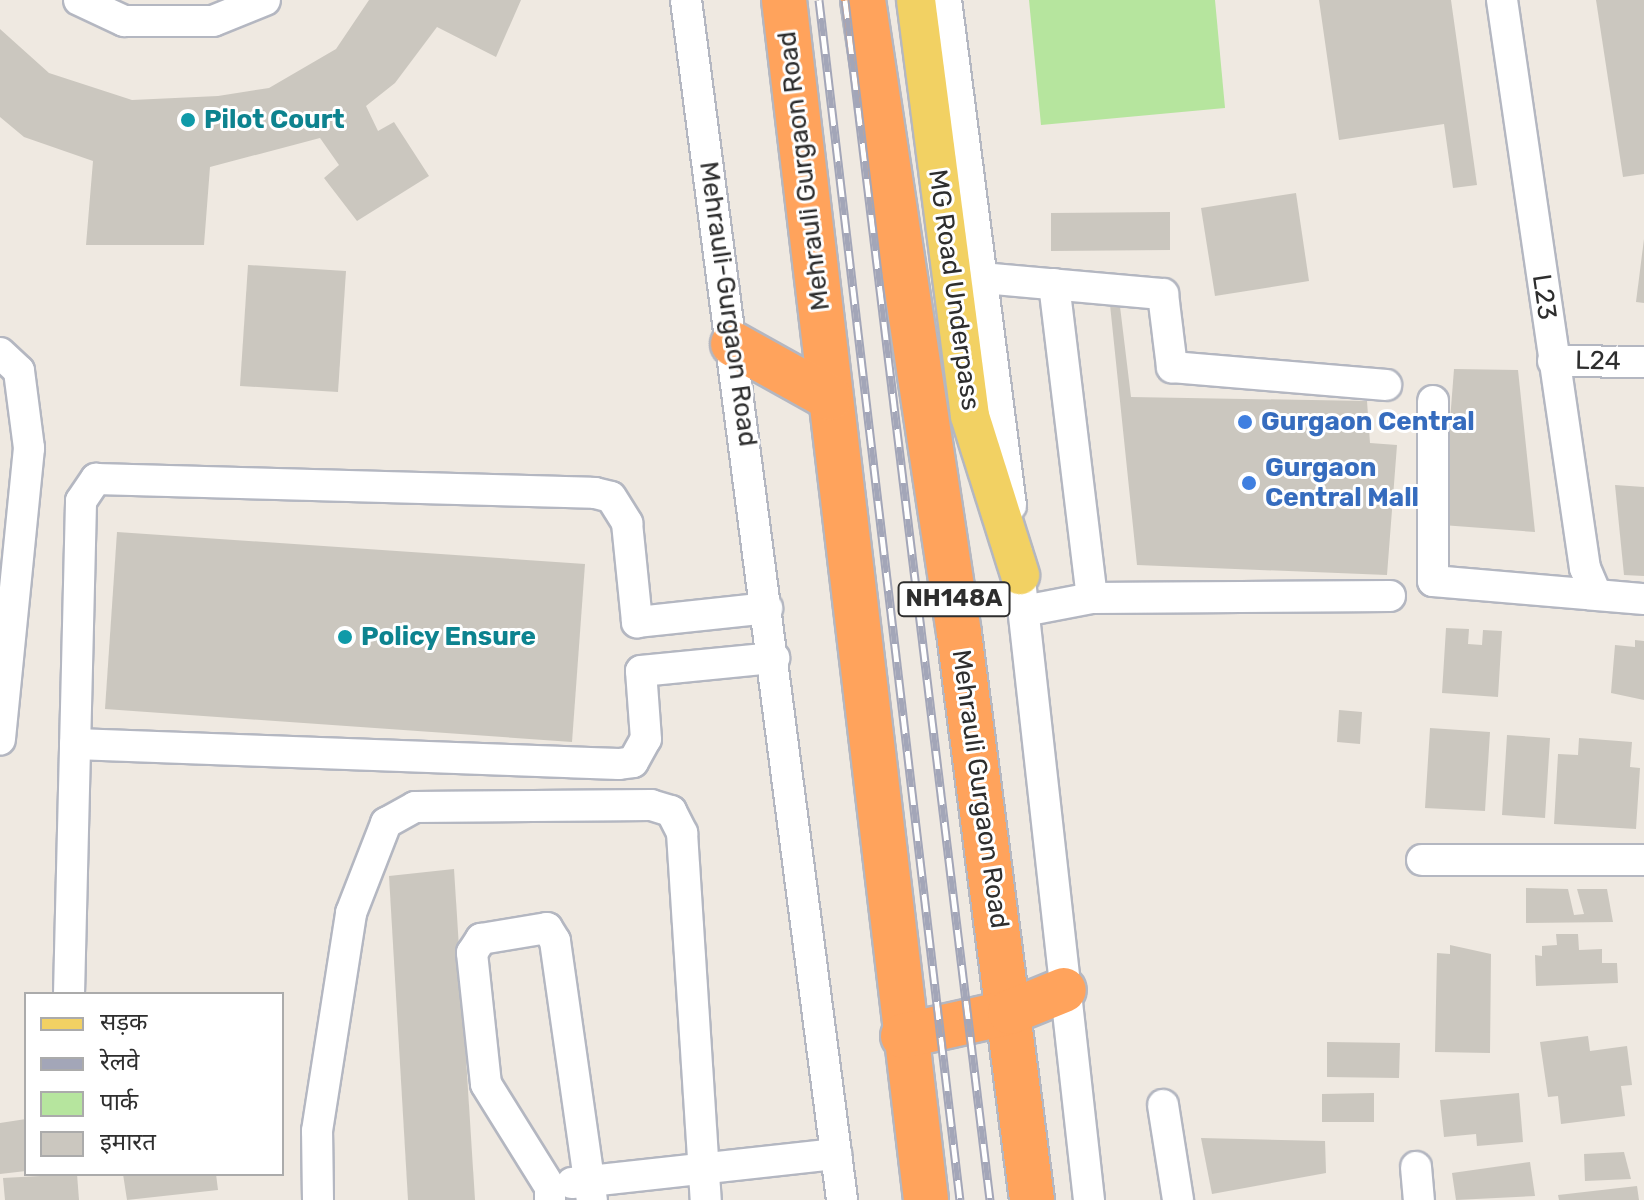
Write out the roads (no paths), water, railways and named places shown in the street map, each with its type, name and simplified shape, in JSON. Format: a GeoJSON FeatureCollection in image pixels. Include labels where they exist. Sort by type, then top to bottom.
{"type":"FeatureCollection","features":[{"type":"Feature","properties":{"kind":"highway","name":"Mehrauli Gurgaon Road"},"geometry":{"type":"LineString","coordinates":[[784,0],[903,1036],[926,1200]]}},
{"type":"Feature","properties":{"kind":"highway","name":"Mehrauli Gurgaon Road"},"geometry":{"type":"LineString","coordinates":[[863,0],[1010,1012],[1032,1200]]}},
{"type":"Feature","properties":{"kind":"highway"},"geometry":{"type":"LineString","coordinates":[[733,344],[830,398]]}},
{"type":"Feature","properties":{"kind":"highway"},"geometry":{"type":"LineString","coordinates":[[903,1036],[1010,1012],[1064,990]]}},
{"type":"Feature","properties":{"kind":"main road","name":"MG Road Underpass"},"geometry":{"type":"LineString","coordinates":[[916,0],[970,416],[1022,593]]}},
{"type":"Feature","properties":{"kind":"street"},"geometry":{"type":"LineString","coordinates":[[79,0],[124,21],[213,21],[265,0]]}},
{"type":"Feature","properties":{"kind":"street","name":"Mehrauli-Gurgaon Road"},"geometry":{"type":"LineString","coordinates":[[686,0],[774,658],[842,1200]]}},
{"type":"Feature","properties":{"kind":"street"},"geometry":{"type":"LineString","coordinates":[[946,0],[1022,593],[1089,1200]]}},
{"type":"Feature","properties":{"kind":"street","name":"L23"},"geometry":{"type":"LineString","coordinates":[[1502,0],[1585,568],[1595,592]]}},
{"type":"Feature","properties":{"kind":"street"},"geometry":{"type":"LineString","coordinates":[[982,278],[1163,294],[1172,367],[1386,385]]}},
{"type":"Feature","properties":{"kind":"street"},"geometry":{"type":"LineString","coordinates":[[1054,284],[1092,598]]}},
{"type":"Feature","properties":{"kind":"street"},"geometry":{"type":"LineString","coordinates":[[0,353],[19,371],[29,448],[0,740]]}},
{"type":"Feature","properties":{"kind":"street","name":"L24"},"geometry":{"type":"LineString","coordinates":[[1553,361],[1644,362]]}},
{"type":"Feature","properties":{"kind":"street"},"geometry":{"type":"LineString","coordinates":[[1433,401],[1433,581],[1595,592],[1644,599]]}},
{"type":"Feature","properties":{"kind":"street"},"geometry":{"type":"LineString","coordinates":[[69,992],[75,744],[81,501],[84,488],[109,476],[603,495],[627,523],[646,739],[633,762],[619,764],[75,744]]}},
{"type":"Feature","properties":{"kind":"street"},"geometry":{"type":"LineString","coordinates":[[1022,593],[1092,598],[1390,596]]}},
{"type":"Feature","properties":{"kind":"street"},"geometry":{"type":"LineString","coordinates":[[637,622],[767,608]]}},
{"type":"Feature","properties":{"kind":"street"},"geometry":{"type":"LineString","coordinates":[[641,671],[774,658]]}},
{"type":"Feature","properties":{"kind":"street"},"geometry":{"type":"LineString","coordinates":[[318,1200],[317,1131],[351,913],[386,823],[415,807],[671,811],[682,833],[706,1200]]}},
{"type":"Feature","properties":{"kind":"street"},"geometry":{"type":"LineString","coordinates":[[1422,860],[1644,860]]}},
{"type":"Feature","properties":{"kind":"street"},"geometry":{"type":"LineString","coordinates":[[592,1189],[553,933],[481,939],[472,953],[486,1084],[550,1194],[592,1189],[702,1165],[836,1154]]}},
{"type":"Feature","properties":{"kind":"street"},"geometry":{"type":"LineString","coordinates":[[1163,1105],[1178,1200]]}},
{"type":"Feature","properties":{"kind":"street"},"geometry":{"type":"LineString","coordinates":[[1416,1167],[1419,1200]]}},
{"type":"Feature","properties":{"kind":"railway"},"geometry":{"type":"LineString","coordinates":[[819,0],[960,1200]]}},
{"type":"Feature","properties":{"kind":"railway"},"geometry":{"type":"LineString","coordinates":[[845,0],[990,1200]]}},
{"type":"Feature","properties":{"kind":"place","name":"Pilot Court"},"geometry":{"type":"Point","coordinates":[188,120]}},
{"type":"Feature","properties":{"kind":"place","name":"Gurgaon Central"},"geometry":{"type":"Point","coordinates":[1245,422]}},
{"type":"Feature","properties":{"kind":"place","name":"Gurgaon Central Mall"},"geometry":{"type":"Point","coordinates":[1249,483]}},
{"type":"Feature","properties":{"kind":"place","name":"Policy Ensure"},"geometry":{"type":"Point","coordinates":[345,637]}}]}
